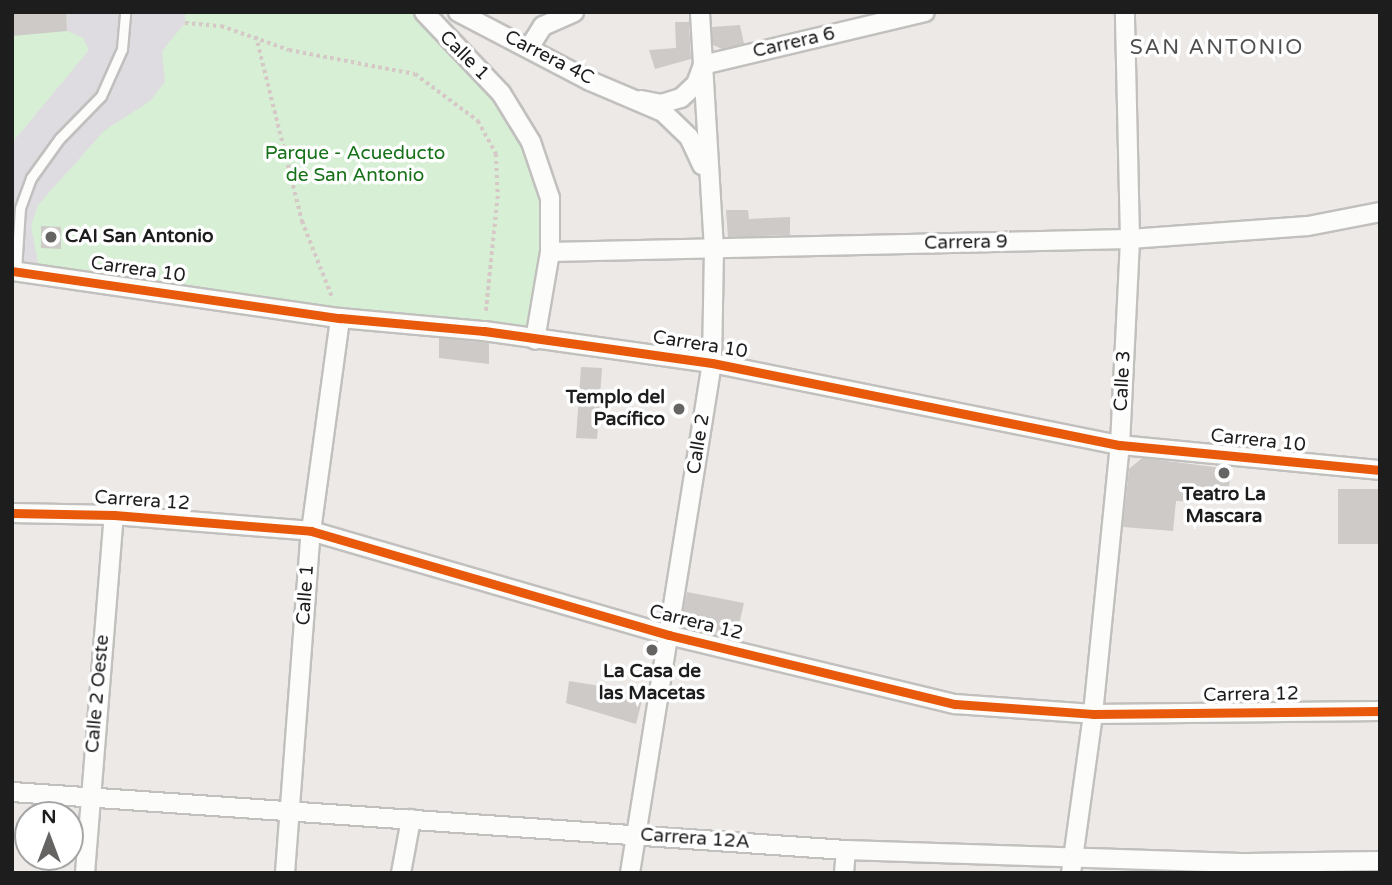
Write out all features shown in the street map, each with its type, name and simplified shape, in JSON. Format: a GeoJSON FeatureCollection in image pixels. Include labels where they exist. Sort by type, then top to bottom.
{"type":"FeatureCollection","features":[{"type":"Feature","properties":{"kind":"street","name":"Calle 1"},"geometry":{"type":"LineString","coordinates":[[424,12],[501,93],[531,142],[550,198],[550,252],[535,340]]}},
{"type":"Feature","properties":{"kind":"street","name":"Carrera 4C"},"geometry":{"type":"LineString","coordinates":[[458,12],[590,81],[641,100],[661,104],[681,97],[696,84],[703,65]]}},
{"type":"Feature","properties":{"kind":"street"},"geometry":{"type":"LineString","coordinates":[[529,48],[543,26],[574,12]]}},
{"type":"Feature","properties":{"kind":"street","name":"Calle 2"},"geometry":{"type":"LineString","coordinates":[[630,873],[712,363],[714,249],[706,175],[700,12]]}},
{"type":"Feature","properties":{"kind":"street","name":"Carrera 6"},"geometry":{"type":"LineString","coordinates":[[703,65],[925,12]]}},
{"type":"Feature","properties":{"kind":"street","name":"Calle 3"},"geometry":{"type":"LineString","coordinates":[[1071,866],[1093,714],[1120,445],[1130,239],[1125,12]]}},
{"type":"Feature","properties":{"kind":"street","name":"Carrera 4C"},"geometry":{"type":"LineString","coordinates":[[641,100],[679,125],[706,175]]}},
{"type":"Feature","properties":{"kind":"street","name":"Carrera 9"},"geometry":{"type":"LineString","coordinates":[[550,252],[1130,239],[1308,226],[1380,212]]}},
{"type":"Feature","properties":{"kind":"street","name":"Carrera 10"},"geometry":{"type":"LineString","coordinates":[[14,271],[340,318],[484,331],[712,363],[1120,445],[1380,470]]}},
{"type":"Feature","properties":{"kind":"street","name":"Calle 1"},"geometry":{"type":"LineString","coordinates":[[285,873],[311,531],[340,318]]}},
{"type":"Feature","properties":{"kind":"street","name":"Carrera 12"},"geometry":{"type":"LineString","coordinates":[[12,513],[114,515],[311,531],[669,635],[955,704],[1093,714],[1380,711]]}},
{"type":"Feature","properties":{"kind":"street","name":"Calle 2 Oeste"},"geometry":{"type":"LineString","coordinates":[[85,873],[89,794],[114,515]]}},
{"type":"Feature","properties":{"kind":"street","name":"Carrera 12A"},"geometry":{"type":"LineString","coordinates":[[12,792],[89,794],[289,811],[1071,866],[1249,868],[1380,861]]}},
{"type":"Feature","properties":{"kind":"street"},"geometry":{"type":"LineString","coordinates":[[401,873],[411,819]]}},
{"type":"Feature","properties":{"kind":"street"},"geometry":{"type":"LineString","coordinates":[[844,873],[846,850]]}},
{"type":"Feature","properties":{"kind":"lane"},"geometry":{"type":"LineString","coordinates":[[14,271],[20,208],[31,178],[60,139],[102,96],[122,50],[125,12]]}},
{"type":"Feature","properties":{"kind":"path"},"geometry":{"type":"LineString","coordinates":[[185,23],[256,36],[289,50],[415,74],[478,121],[496,154],[498,196],[484,331]]}},
{"type":"Feature","properties":{"kind":"path"},"geometry":{"type":"LineString","coordinates":[[256,36],[302,221],[340,318]]}},
{"type":"Feature","properties":{"kind":"green space","name":"Parque - Acueducto de San Antonio"},"geometry":{"type":"Polygon","coordinates":[[[12,12],[424,12],[501,93],[550,198],[535,340],[12,271],[12,12]]]}},
{"type":"Feature","properties":{"kind":"shaded area"},"geometry":{"type":"Polygon","coordinates":[[[66,12],[185,12],[185,23],[162,51],[165,82],[150,101],[104,131],[38,205],[31,226],[40,274],[12,271],[12,143],[89,50],[83,38],[67,31],[66,12]]]}},
{"type":"Feature","properties":{"kind":"building"},"geometry":{"type":"Polygon","coordinates":[[[12,12],[66,12],[67,31],[12,36],[12,12]]]}},
{"type":"Feature","properties":{"kind":"building"},"geometry":{"type":"Polygon","coordinates":[[[675,22],[689,22],[691,59],[655,69],[649,50],[676,48],[675,22]]]}},
{"type":"Feature","properties":{"kind":"building"},"geometry":{"type":"Polygon","coordinates":[[[740,25],[744,44],[722,49],[713,45],[712,27],[740,25]]]}},
{"type":"Feature","properties":{"kind":"building"},"geometry":{"type":"Polygon","coordinates":[[[726,210],[748,210],[749,219],[790,217],[790,235],[728,237],[726,210]]]}},
{"type":"Feature","properties":{"kind":"building","name":"CAI San Antonio"},"geometry":{"type":"Polygon","coordinates":[[[41,226],[61,227],[61,249],[41,248],[41,226]]]}},
{"type":"Feature","properties":{"kind":"building"},"geometry":{"type":"Polygon","coordinates":[[[439,338],[489,343],[489,364],[439,358],[439,338]]]}},
{"type":"Feature","properties":{"kind":"building"},"geometry":{"type":"Polygon","coordinates":[[[581,367],[602,368],[597,439],[576,438],[581,367]]]}},
{"type":"Feature","properties":{"kind":"building"},"geometry":{"type":"Polygon","coordinates":[[[1142,458],[1231,469],[1229,487],[1216,487],[1214,502],[1176,501],[1173,531],[1123,527],[1129,469],[1142,458]]]}},
{"type":"Feature","properties":{"kind":"building"},"geometry":{"type":"Polygon","coordinates":[[[1338,489],[1380,489],[1380,544],[1338,544],[1338,489]]]}},
{"type":"Feature","properties":{"kind":"building"},"geometry":{"type":"Polygon","coordinates":[[[687,592],[744,603],[736,638],[697,630],[682,619],[687,592]]]}},
{"type":"Feature","properties":{"kind":"building"},"geometry":{"type":"Polygon","coordinates":[[[569,681],[644,693],[636,724],[566,703],[569,681]]]}},
{"type":"Feature","properties":{"kind":"cycle path"},"geometry":{"type":"LineString","coordinates":[[12,271],[340,318],[484,331],[712,363],[1120,445],[1380,470]]}},
{"type":"Feature","properties":{"kind":"cycle path"},"geometry":{"type":"LineString","coordinates":[[12,513],[114,515],[311,531],[669,635],[955,704],[1093,714],[1380,711]]}},
{"type":"Feature","properties":{"kind":"place","name":"CAI San Antonio"},"geometry":{"type":"Point","coordinates":[51,237]}},
{"type":"Feature","properties":{"kind":"place","name":"Templo del Pacífico"},"geometry":{"type":"Point","coordinates":[679,409]}},
{"type":"Feature","properties":{"kind":"place","name":"Teatro La Mascara"},"geometry":{"type":"Point","coordinates":[1224,473]}},
{"type":"Feature","properties":{"kind":"place","name":"La Casa de las Macetas"},"geometry":{"type":"Point","coordinates":[652,650]}},
{"type":"Feature","properties":{"kind":"district","name":"SAN ANTONIO"},"geometry":{"type":"Point","coordinates":[1217,48]}}]}
